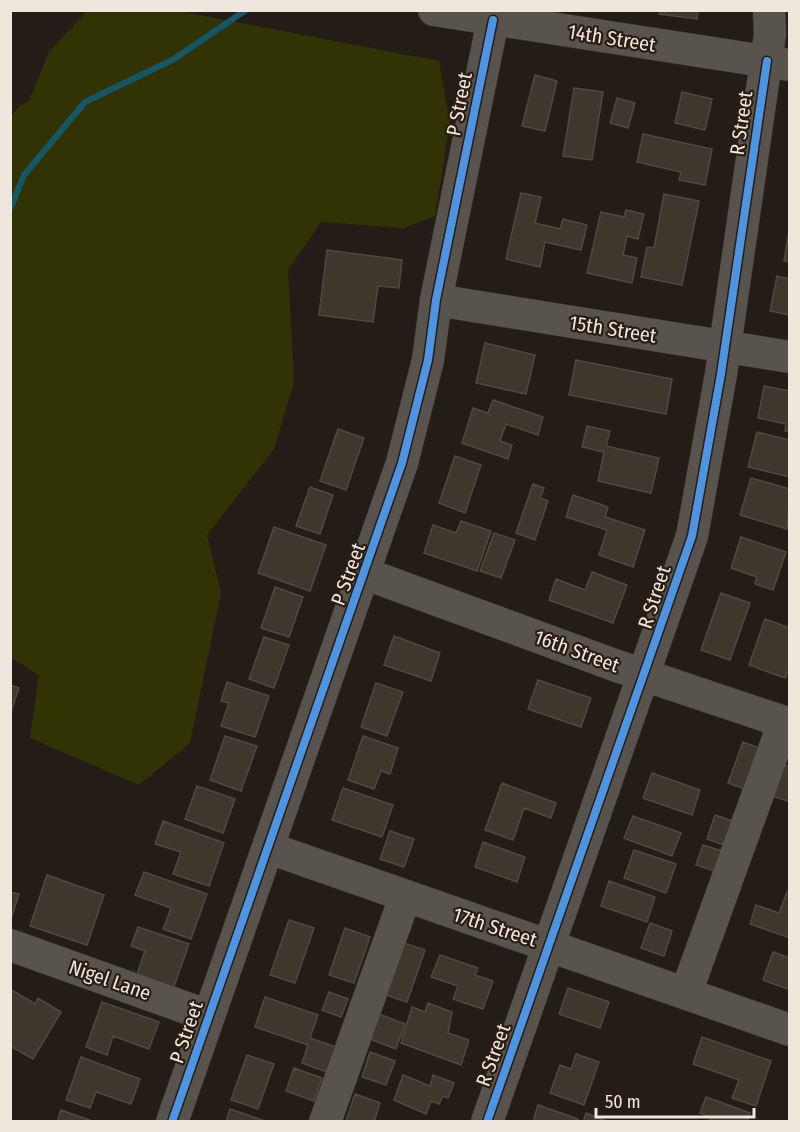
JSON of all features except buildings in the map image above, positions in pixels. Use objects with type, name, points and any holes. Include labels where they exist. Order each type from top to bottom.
[{"type":"street","name":"14th Street","points":[[434,10],[778,63]]},
{"type":"street","name":"R Street","points":[[487,1122],[692,536],[778,63],[770,34],[769,10]]},
{"type":"street","name":"P Street","points":[[172,1122],[366,574],[413,426],[428,360],[436,300],[493,20]]},
{"type":"street","name":"15th Street","points":[[436,300],[789,357]]},
{"type":"street","name":"16th Street","points":[[366,574],[645,675],[787,723]]},
{"type":"street","points":[[686,993],[787,723]]},
{"type":"street","name":"17th Street","points":[[269,848],[789,1030]]},
{"type":"street","points":[[325,1122],[405,897]]},
{"type":"street","name":"Nigel Lane","points":[[10,945],[209,1016]]},
{"type":"shaded area","points":[[88,10],[178,11],[439,61],[450,123],[435,216],[404,228],[321,222],[288,270],[294,382],[274,449],[207,535],[221,593],[190,743],[139,785],[30,738],[39,676],[11,657],[11,117],[19,106],[29,101],[49,52]]},
{"type":"waterway","points":[[10,209],[24,175],[85,102],[174,59],[246,10]]},
{"type":"cycle path","points":[[172,1122],[402,463],[428,360],[436,300],[493,20]]},
{"type":"cycle path","points":[[487,1122],[692,536],[721,374],[767,61]]}]
